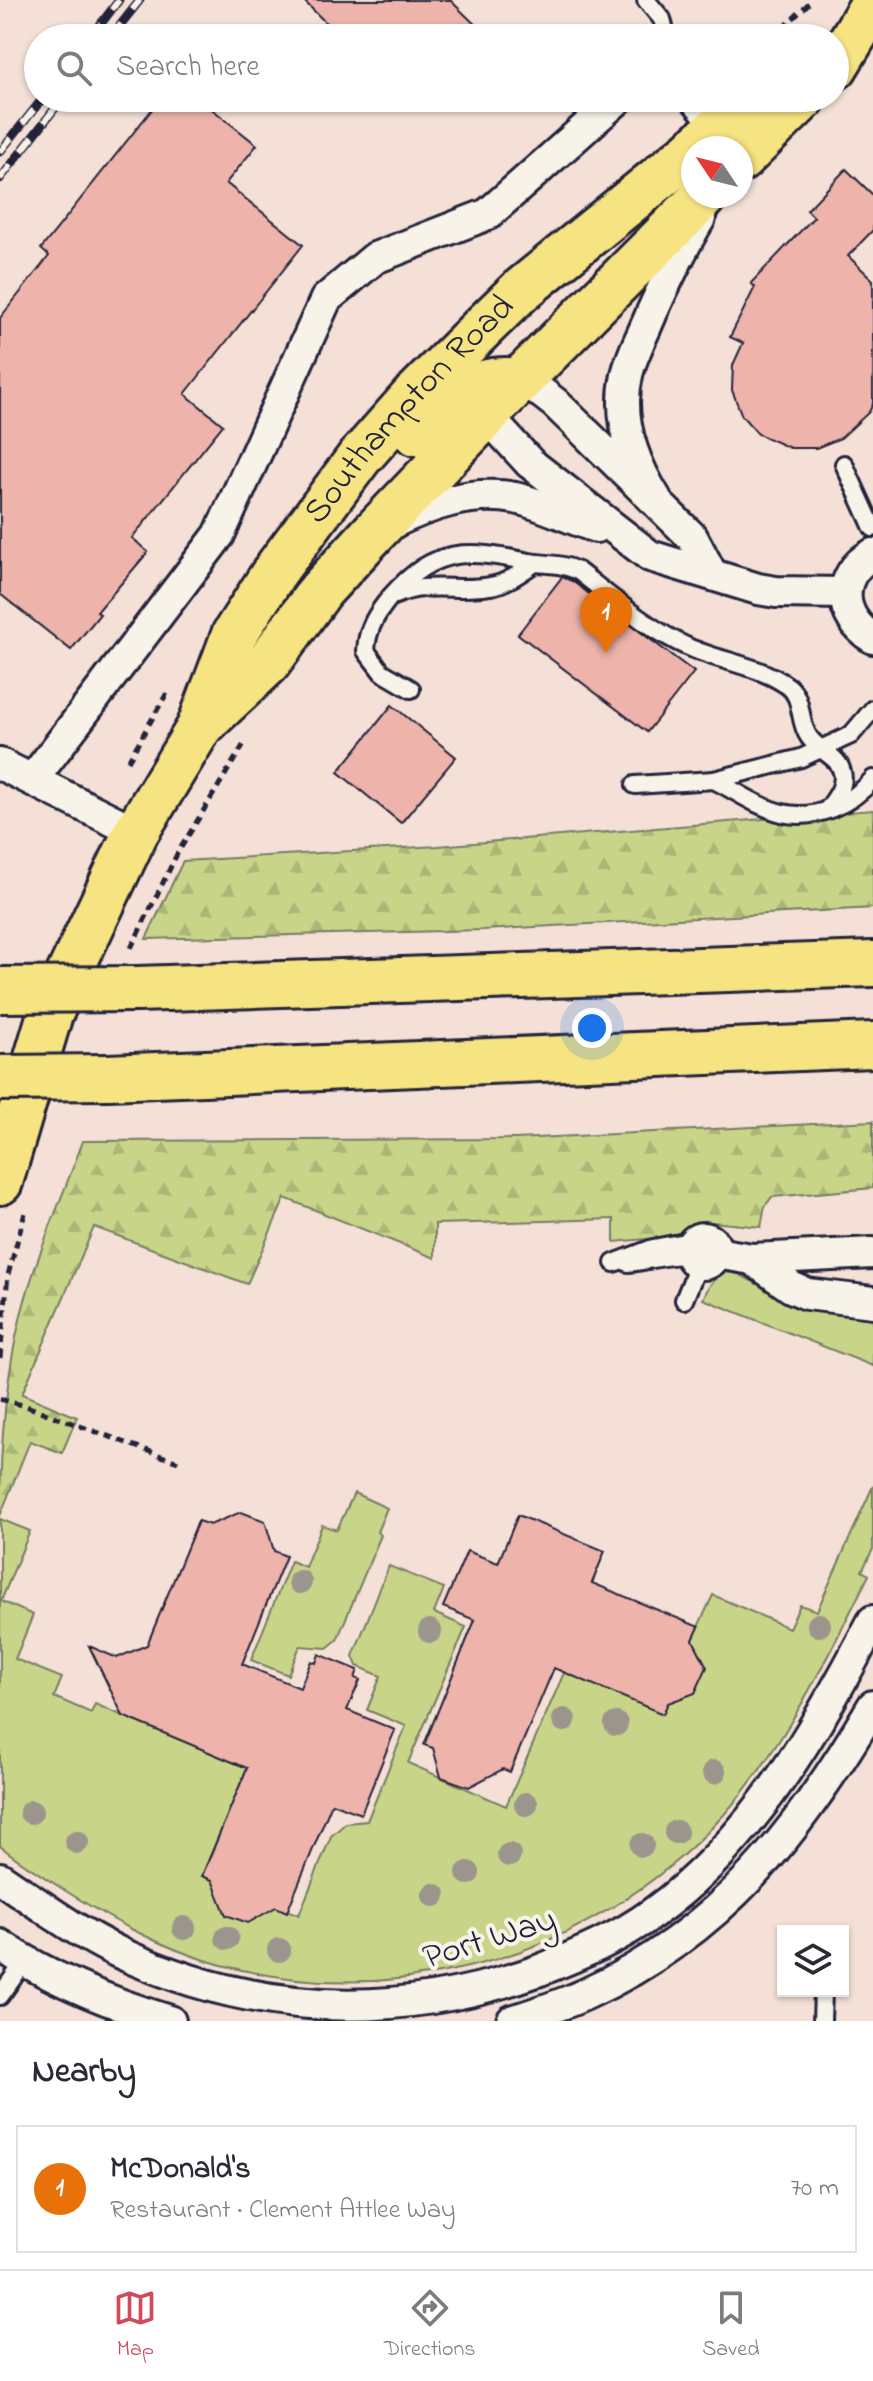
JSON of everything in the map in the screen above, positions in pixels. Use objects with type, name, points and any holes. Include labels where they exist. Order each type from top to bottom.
[{"type":"main road","points":[[840,24],[873,2]]},
{"type":"main road","points":[[849,43],[873,2]]},
{"type":"main road","name":"Southampton Road","points":[[0,1182],[50,1014],[136,832],[199,728],[234,635],[327,497],[412,398],[520,291],[724,130],[768,112]]},
{"type":"main road","name":"Southampton Road","points":[[199,728],[268,663],[321,590],[375,531],[480,401],[519,381],[692,208]]},
{"type":"main road","points":[[253,606],[327,536],[366,487],[431,417],[451,399],[480,401],[470,371],[473,349],[484,326]]},
{"type":"main road","points":[[0,990],[137,989],[873,964]]},
{"type":"main road","points":[[0,1078],[108,1077],[873,1045]]},
{"type":"street","points":[[33,779],[219,535],[326,299],[375,258],[488,214],[603,112]]},
{"type":"street","points":[[656,499],[641,475],[627,430],[626,378],[680,251],[707,208]]},
{"type":"street","points":[[519,381],[555,403],[656,499],[692,537],[711,573]]},
{"type":"street","points":[[480,401],[530,463],[650,556],[776,592],[845,593]]},
{"type":"street","points":[[375,531],[446,501],[499,496],[550,509],[621,535]]},
{"type":"street","points":[[873,554],[861,561],[853,571],[845,593],[852,620],[861,631],[873,638]]},
{"type":"street","points":[[0,764],[136,832]]},
{"type":"street","points":[[700,1253],[752,1259],[873,1253]]},
{"type":"street","points":[[752,1259],[791,1287],[807,1294],[873,1302]]},
{"type":"street","name":"Port Way","points":[[0,1878],[68,1924],[117,1951],[167,1972],[239,1993],[310,2005],[376,2006],[433,2000],[486,1988],[558,1963],[612,1938],[654,1912],[703,1869],[751,1817],[783,1776],[825,1710],[873,1621]]},
{"type":"street","points":[[512,2021],[573,2000],[616,1979],[684,1936],[715,1911],[769,1858],[802,1818],[873,1706]]},
{"type":"street","points":[[12,1953],[98,1996],[170,2021]]},
{"type":"lane","points":[[646,0],[663,24]]},
{"type":"lane","points":[[844,464],[873,528]]},
{"type":"lane","points":[[411,689],[382,672],[366,651],[367,633],[373,621],[410,575],[424,565],[451,555],[490,553],[535,563],[564,564],[661,632],[711,657],[735,662],[787,684],[796,694],[804,728],[810,739],[835,759],[842,770],[841,787],[827,810]]},
{"type":"lane","points":[[390,597],[408,589],[423,587],[453,589],[494,586],[535,563]]},
{"type":"lane","points":[[635,785],[714,780],[801,758],[851,735],[873,709]]},
{"type":"lane","points":[[714,780],[754,802],[785,814],[827,810],[852,798],[873,779]]},
{"type":"lane","points":[[684,1300],[700,1253]]},
{"type":"lane","points":[[0,1996],[12,1953]]},
{"type":"lane","points":[[822,2021],[823,1997]]},
{"type":"path","points":[[787,24],[812,0]]},
{"type":"path","points":[[0,1399],[178,1462]]},
{"type":"green space","points":[[873,810],[873,908],[483,930],[146,939],[183,861],[438,846]]},
{"type":"green space","points":[[873,1121],[873,1188],[772,1197],[765,1206],[761,1227],[712,1222],[680,1236],[614,1242],[614,1219],[435,1224],[435,1258],[285,1198],[247,1284],[94,1227],[22,1394],[77,1417],[62,1453],[30,1441],[0,1516],[4,1415],[21,1315],[34,1271],[83,1141],[516,1139]]},
{"type":"green space","points":[[727,1272],[737,1273],[779,1296],[873,1314],[873,1366],[703,1299],[712,1282]]},
{"type":"green space","points":[[873,1486],[873,1549],[862,1571],[869,1575],[813,1684],[746,1788],[691,1848],[641,1888],[587,1922],[529,1948],[469,1967],[407,1978],[344,1982],[281,1977],[218,1964],[154,1940],[74,1896],[0,1846],[0,1519],[30,1531],[1,1601],[33,1615],[15,1659],[62,1678],[54,1697],[91,1713],[95,1704],[247,1768],[202,1876],[299,1915],[331,1836],[346,1823],[367,1821],[406,1726],[367,1710],[381,1676],[357,1666],[353,1656],[389,1566],[444,1588],[434,1613],[466,1627],[408,1763],[506,1806],[567,1666],[698,1627],[713,1595],[789,1628],[800,1605],[817,1611]]},
{"type":"green space","points":[[354,1493],[387,1508],[377,1532],[381,1535],[337,1640],[327,1648],[300,1646],[288,1675],[251,1660],[291,1561],[305,1567],[322,1525],[337,1530]]},
{"type":"building","points":[[303,0],[450,0],[475,24],[327,24]]},
{"type":"building","points":[[150,112],[216,112],[257,145],[226,183],[303,245],[185,394],[223,425],[132,538],[148,552],[97,612],[100,614],[71,650],[0,594],[0,318],[49,256],[41,249]]},
{"type":"building","points":[[846,169],[873,195],[873,230],[848,256],[873,280],[873,404],[869,412],[841,438],[816,448],[790,448],[758,434],[742,416],[732,390],[733,365],[743,343],[730,337],[755,287],[751,283],[814,217],[807,210]]},
{"type":"building","points":[[562,577],[572,581],[694,672],[647,732],[518,634]]},
{"type":"building","points":[[392,705],[456,757],[401,823],[338,772]]},
{"type":"building","points":[[241,1512],[265,1521],[274,1551],[286,1556],[242,1664],[300,1688],[311,1661],[316,1663],[319,1654],[358,1670],[355,1678],[360,1680],[347,1710],[395,1730],[361,1814],[332,1803],[287,1912],[276,1907],[248,1923],[226,1915],[212,1880],[202,1876],[247,1768],[123,1716],[89,1646],[117,1658],[147,1645],[198,1521],[210,1525]]},
{"type":"building","points":[[518,1515],[605,1551],[592,1583],[699,1627],[693,1640],[707,1667],[695,1693],[668,1703],[663,1714],[554,1668],[510,1772],[503,1769],[469,1787],[441,1777],[433,1748],[424,1745],[475,1620],[443,1607],[467,1551],[498,1563]]},
{"type":"railway","points":[[101,24],[119,0]]},
{"type":"railway","points":[[121,24],[140,0]]},
{"type":"railway","points":[[0,152],[32,112]]},
{"type":"railway","points":[[0,179],[52,112]]},
{"type":"place","name":"McDonald's","points":[[606,653]]}]
